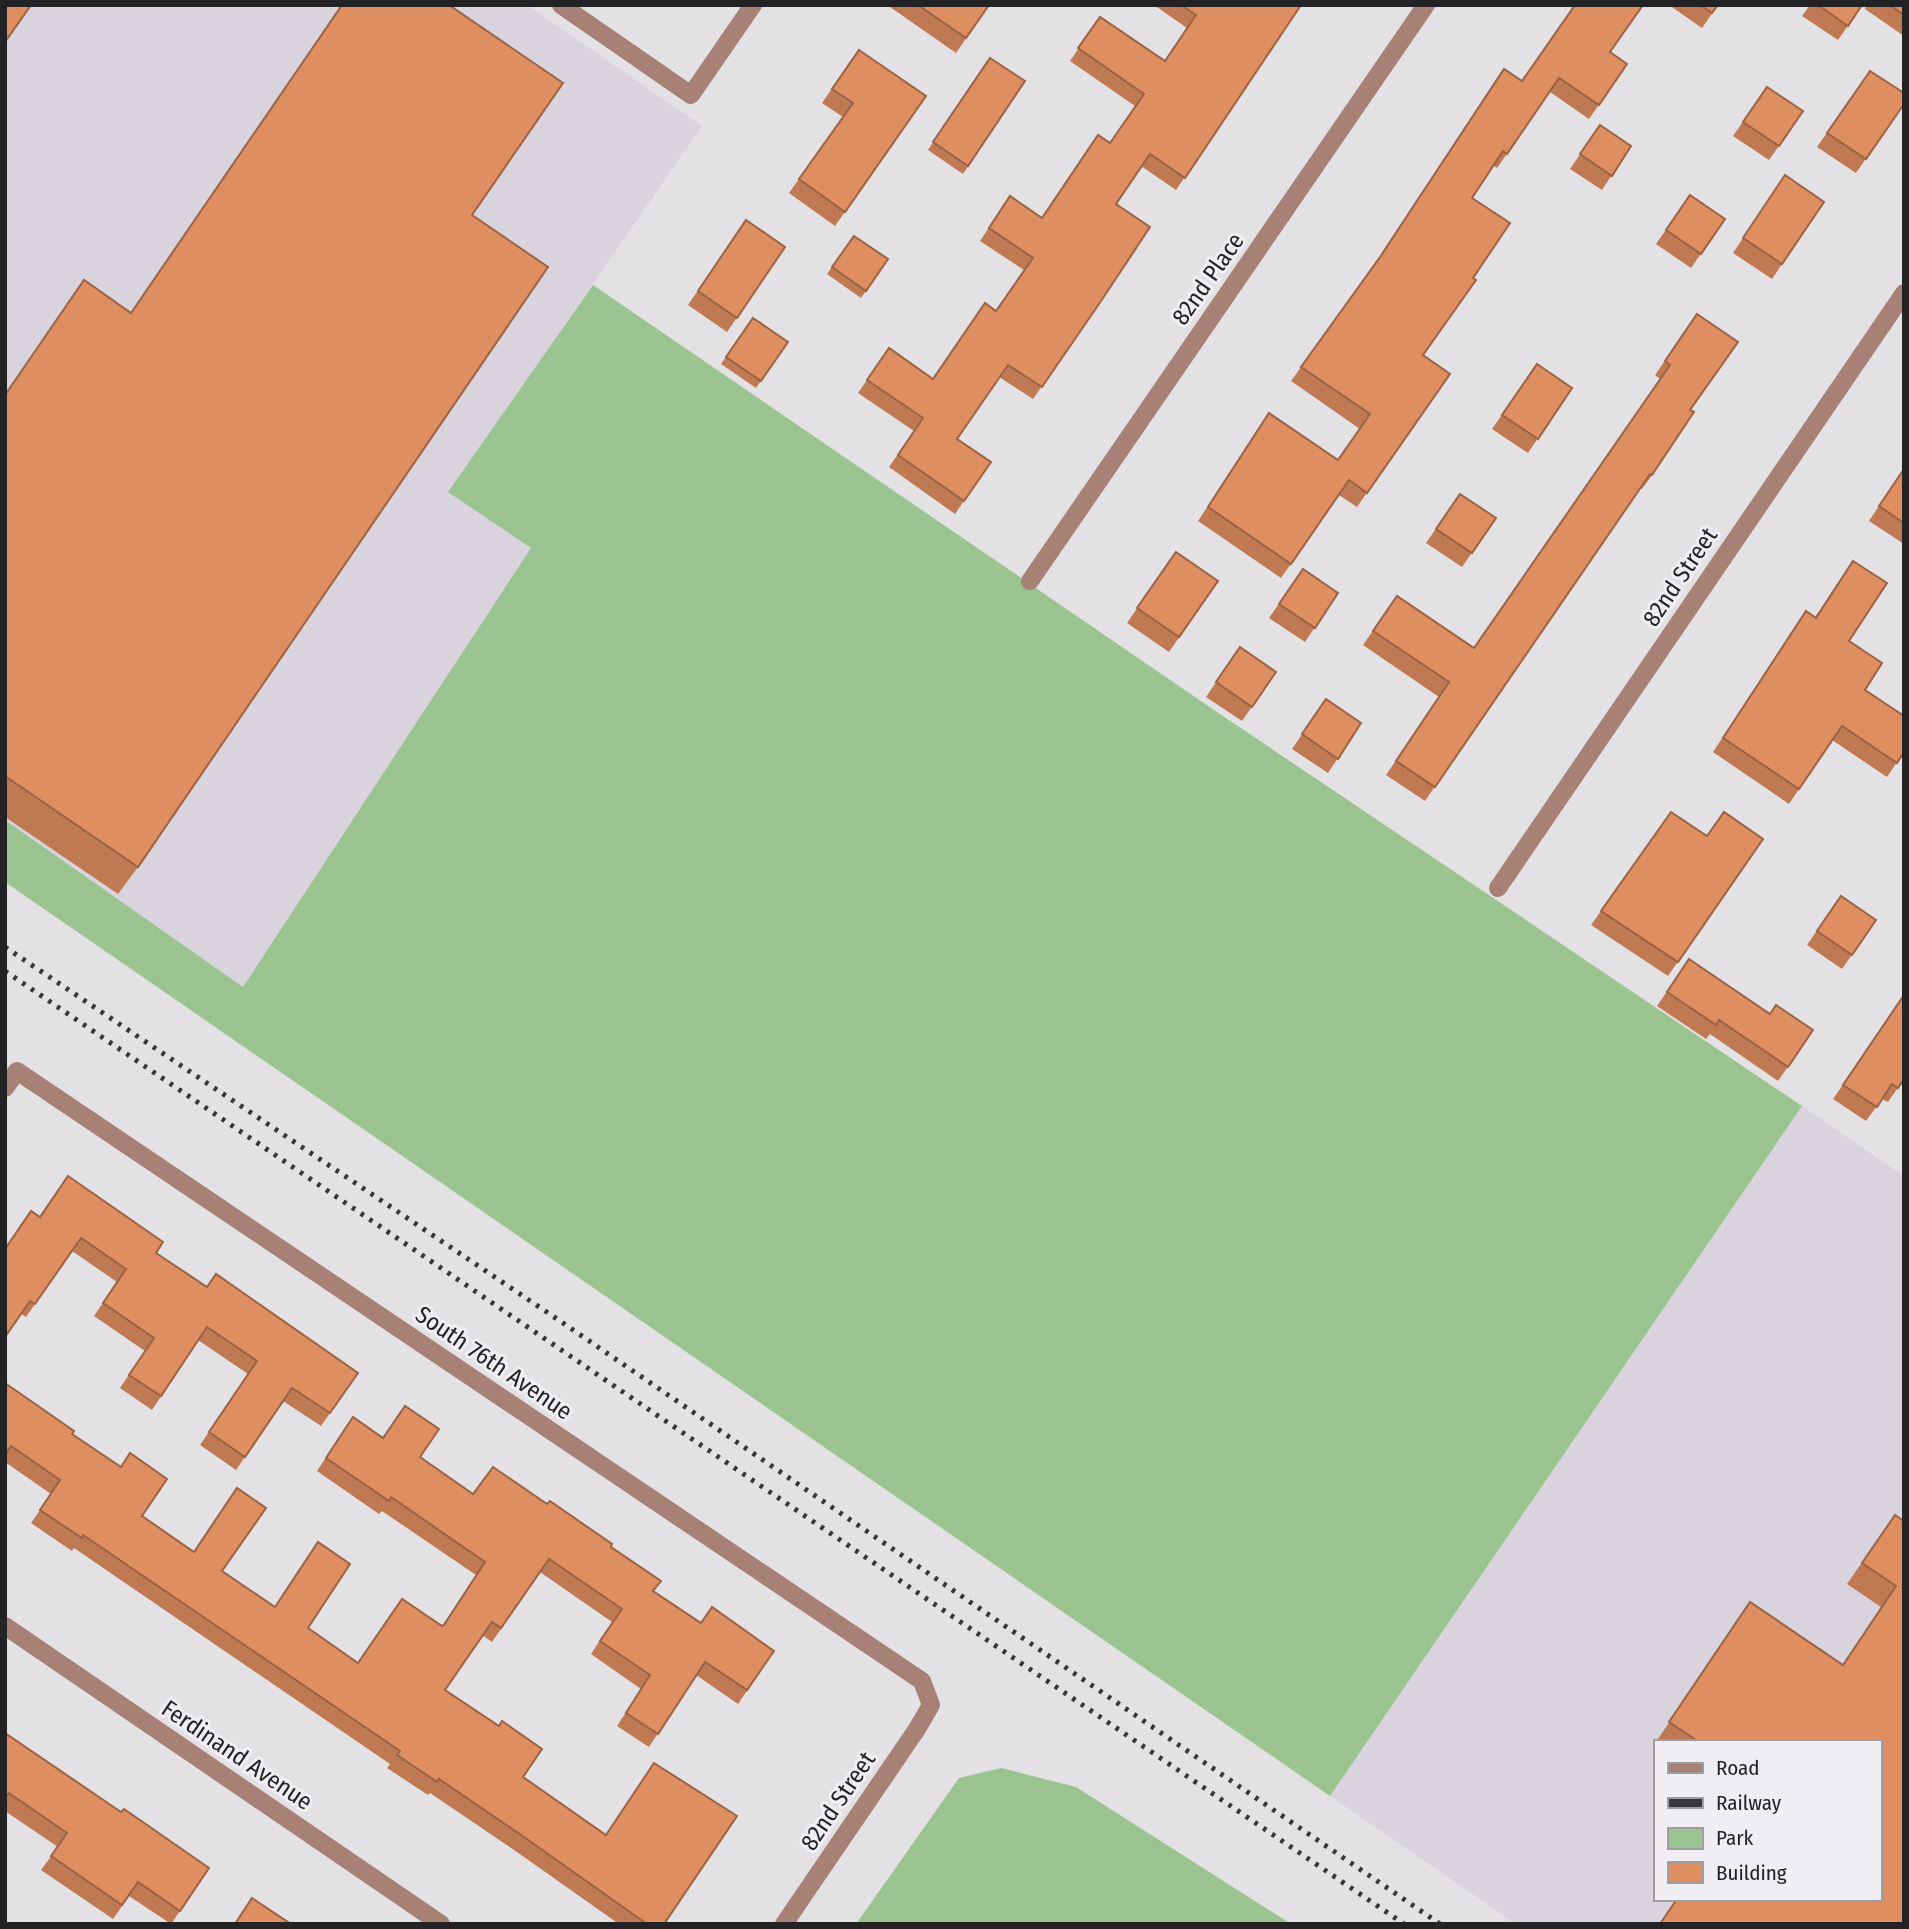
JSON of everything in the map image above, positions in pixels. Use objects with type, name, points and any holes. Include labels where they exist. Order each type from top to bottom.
[{"type":"street","points":[[561,5],[691,94],[753,5]]},
{"type":"street","name":"82nd Place","points":[[1030,581],[1426,5]]},
{"type":"street","name":"82nd Street","points":[[1498,888],[1904,293]]},
{"type":"street","name":"South 76th Avenue","points":[[5,1088],[17,1071],[894,1660],[922,1681],[931,1705]]},
{"type":"street","name":"Ferdinand Avenue","points":[[5,1626],[440,1924]]},
{"type":"street","name":"82nd Street","points":[[784,1924],[917,1730],[931,1705]]},
{"type":"shaded area","points":[[5,5],[527,5],[702,126],[449,492],[532,547],[243,987],[5,820]]},
{"type":"shaded area","points":[[1802,1106],[1904,1176],[1904,1924],[1516,1924],[1330,1796]]},
{"type":"green space","points":[[593,285],[1214,710],[1802,1106],[1330,1796],[5,882],[5,820],[243,987],[531,548],[448,492]]},
{"type":"green space","points":[[1001,1768],[1076,1787],[1291,1924],[856,1924],[959,1778]]},
{"type":"building","points":[[5,5],[31,5],[5,42]]},
{"type":"building","points":[[342,5],[449,5],[563,83],[472,215],[548,267],[138,867],[5,776],[5,395],[84,280],[131,313]]},
{"type":"building","points":[[918,5],[989,5],[966,38]]},
{"type":"building","points":[[1181,5],[1301,5],[1185,178],[1150,154],[1116,204],[1150,227],[1042,387],[1008,365],[957,439],[991,462],[964,501],[898,455],[923,418],[867,380],[889,348],[933,379],[985,303],[996,311],[1033,258],[989,228],[1010,196],[1042,218],[1098,135],[1110,143],[1144,94],[1078,48],[1100,17],[1165,61],[1196,15]]},
{"type":"building","points":[[1575,5],[1643,5],[1610,52],[1627,64],[1599,105],[1559,78],[1507,154],[1503,151],[1472,198],[1510,223],[1473,278],[1476,280],[1423,355],[1450,374],[1367,493],[1349,480],[1291,564],[1208,507],[1269,413],[1338,460],[1370,414],[1301,367],[1380,257],[1504,69],[1522,81]]},
{"type":"building","points":[[1700,5],[1718,5],[1712,13]]},
{"type":"building","points":[[1818,5],[1862,5],[1848,26]]},
{"type":"building","points":[[1890,5],[1904,5],[1904,15]]},
{"type":"building","points":[[859,50],[926,96],[845,212],[799,179],[853,103],[832,89]]},
{"type":"building","points":[[990,58],[1025,81],[968,166],[933,142]]},
{"type":"building","points":[[1870,71],[1904,93],[1904,104],[1866,159],[1827,133]]},
{"type":"building","points":[[1767,87],[1803,111],[1779,146],[1743,122]]},
{"type":"building","points":[[1600,125],[1631,146],[1612,176],[1580,154]]},
{"type":"building","points":[[1785,175],[1824,202],[1782,264],[1743,238]]},
{"type":"building","points":[[1690,195],[1725,219],[1701,254],[1666,230]]},
{"type":"building","points":[[746,220],[785,247],[737,318],[698,291]]},
{"type":"building","points":[[854,236],[888,259],[866,291],[832,267]]},
{"type":"building","points":[[1697,314],[1738,342],[1690,410],[1694,412],[1652,475],[1650,474],[1435,787],[1396,761],[1449,682],[1373,631],[1397,596],[1474,648],[1670,365],[1665,361]]},
{"type":"building","points":[[753,318],[788,342],[761,381],[726,357]]},
{"type":"building","points":[[1537,364],[1572,388],[1538,439],[1502,415]]},
{"type":"building","points":[[1904,469],[1904,523],[1879,506]]},
{"type":"building","points":[[1460,494],[1496,518],[1472,553],[1436,529]]},
{"type":"building","points":[[1176,552],[1218,581],[1179,637],[1137,608]]},
{"type":"building","points":[[1853,561],[1887,583],[1849,641],[1882,663],[1865,690],[1904,716],[1904,752],[1897,763],[1842,726],[1799,789],[1723,738],[1806,611],[1816,618]]},
{"type":"building","points":[[1303,569],[1338,593],[1315,628],[1279,604]]},
{"type":"building","points":[[1240,647],[1276,672],[1252,707],[1216,682]]},
{"type":"building","points":[[1326,699],[1361,723],[1338,759],[1302,734]]},
{"type":"building","points":[[1671,812],[1707,836],[1724,812],[1763,839],[1678,962],[1601,911]]},
{"type":"building","points":[[1841,896],[1876,920],[1852,955],[1817,931]]},
{"type":"building","points":[[1689,959],[1770,1014],[1776,1005],[1813,1030],[1788,1067],[1719,1020],[1716,1025],[1667,992]]},
{"type":"building","points":[[1904,995],[1904,1079],[1898,1088],[1892,1084],[1877,1107],[1843,1085]]},
{"type":"building","points":[[68,1176],[163,1242],[156,1253],[207,1287],[216,1274],[358,1373],[330,1413],[292,1388],[245,1457],[209,1432],[257,1361],[207,1327],[161,1396],[129,1375],[154,1338],[103,1303],[126,1269],[81,1238],[35,1304],[30,1301],[5,1337],[5,1249],[31,1211],[40,1217]]},
{"type":"building","points":[[5,1383],[121,1467],[130,1453],[167,1479],[142,1516],[194,1552],[237,1488],[266,1508],[222,1571],[275,1607],[318,1542],[350,1564],[308,1628],[358,1663],[402,1599],[444,1625],[485,1562],[391,1497],[389,1501],[326,1458],[353,1417],[383,1438],[405,1406],[439,1429],[420,1457],[473,1494],[493,1467],[547,1504],[550,1501],[612,1544],[611,1547],[661,1581],[653,1591],[701,1623],[712,1607],[774,1651],[747,1690],[705,1662],[658,1734],[626,1713],[650,1675],[600,1641],[622,1609],[549,1559],[501,1628],[492,1622],[445,1690],[499,1726],[502,1721],[542,1749],[523,1777],[606,1835],[654,1763],[737,1816],[664,1924],[647,1924],[439,1779],[437,1782],[397,1755],[400,1751],[83,1535],[82,1538],[40,1510],[60,1480],[11,1446],[5,1455]]},
{"type":"building","points":[[1895,1515],[1904,1521],[1904,1924],[1660,1924],[1676,1901],[1881,1901],[1881,1740],[1696,1740],[1669,1722],[1750,1602],[1843,1665],[1896,1586],[1862,1563]]},
{"type":"building","points":[[5,1733],[121,1812],[124,1809],[209,1868],[180,1911],[138,1882],[122,1905],[51,1856],[67,1833],[9,1793],[5,1798]]},
{"type":"building","points":[[252,1898],[291,1924],[235,1924]]},
{"type":"railway","points":[[5,947],[563,1323],[1440,1924]]},
{"type":"railway","points":[[5,971],[1404,1924]]}]
